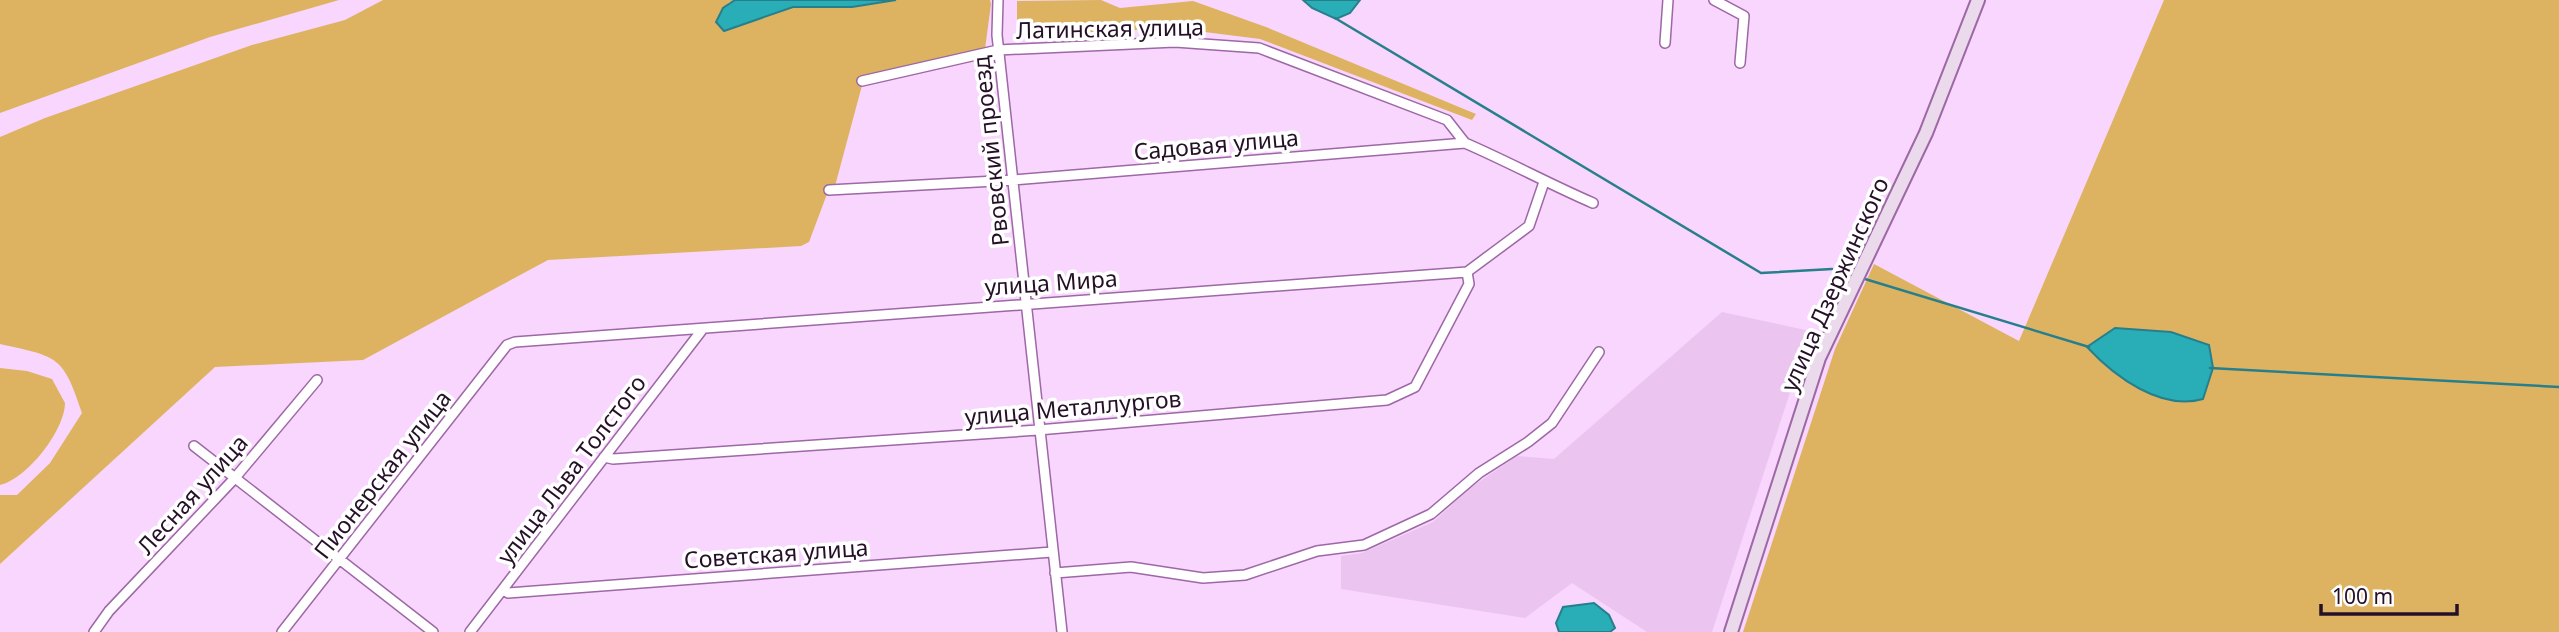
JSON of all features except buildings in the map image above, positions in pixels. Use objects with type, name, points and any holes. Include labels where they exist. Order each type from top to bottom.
[{"type":"street","name":"Рвовский проезд","points":[[998,0],[998,50],[1062,632]]},
{"type":"street","points":[[1665,43],[1668,0]]},
{"type":"street","points":[[1714,0],[1744,16],[1740,63]]},
{"type":"street","name":"улица Дзержинского","points":[[1731,632],[1819,358],[1926,133],[1978,0]]},
{"type":"street","name":"Латинская улица","points":[[862,81],[998,50],[1175,42],[1259,48],[1447,120],[1465,143]]},
{"type":"street","name":"Садовая улица","points":[[829,190],[1014,180],[1465,143],[1528,169],[1544,183],[1593,203]]},
{"type":"street","points":[[1467,272],[1529,226],[1544,183]]},
{"type":"street","name":"улица Мира","points":[[515,342],[702,330],[1026,302],[1467,272]]},
{"type":"street","name":"улица Металлургов","points":[[604,457],[612,460],[1038,430],[1387,400],[1415,387],[1469,284],[1467,272]]},
{"type":"street","name":"улица Льва Толстого","points":[[471,632],[702,330]]},
{"type":"street","name":"Пионерская улица","points":[[282,632],[507,345],[515,342]]},
{"type":"street","points":[[1055,573],[1130,567],[1203,578],[1245,575],[1317,551],[1364,545],[1431,514],[1479,473],[1528,442],[1552,422],[1600,352]]},
{"type":"street","name":"Лесная улица","points":[[94,632],[109,611],[234,480],[317,380]]},
{"type":"street","points":[[194,446],[234,480],[433,632]]},
{"type":"street","name":"Советская улица","points":[[504,590],[508,593],[1052,552]]},
{"type":"shaded area","points":[[0,0],[339,0],[210,37],[0,113]]},
{"type":"shaded area","points":[[383,0],[735,0],[728,3],[724,31],[793,7],[852,7],[896,0],[990,0],[991,4],[985,49],[864,78],[835,186],[827,194],[809,242],[801,246],[548,260],[363,360],[215,367],[0,564],[0,495],[17,495],[50,463],[82,413],[69,380],[56,362],[35,352],[0,344],[0,137],[45,118],[252,45],[345,20]]},
{"type":"shaded area","points":[[735,0],[896,0],[852,7],[793,7],[724,31],[716,22],[723,8]]},
{"type":"shaded area","points":[[1101,0],[1120,8],[1193,1],[1266,27],[1476,114],[1472,120],[1260,39],[1173,28],[1017,36],[1017,1]]},
{"type":"shaded area","points":[[1303,0],[1360,0],[1350,13],[1336,19],[1312,8]]},
{"type":"shaded area","points":[[2164,0],[2559,0],[2559,632],[1743,632],[1835,349],[1874,264],[2019,341]]},
{"type":"shaded area","points":[[1722,312],[1810,331],[1712,632],[1647,632],[1572,583],[1525,618],[1341,589],[1341,556],[1362,553],[1433,522],[1470,488],[1517,456],[1554,459]]},
{"type":"shaded area","points":[[2115,328],[2171,332],[2209,345],[2213,368],[2203,399],[2171,400],[2155,396],[2111,369],[2087,347]]},
{"type":"shaded area","points":[[0,368],[27,371],[52,379],[65,403],[59,426],[43,452],[22,473],[0,485]]},
{"type":"shaded area","points":[[1594,603],[1609,615],[1615,628],[1610,632],[1559,632],[1556,623],[1563,607]]},
{"type":"waterway","points":[[1335,18],[1761,273],[1832,269]]},
{"type":"waterway","points":[[1865,279],[2089,347]]},
{"type":"waterway","points":[[2210,368],[2559,387]]}]
